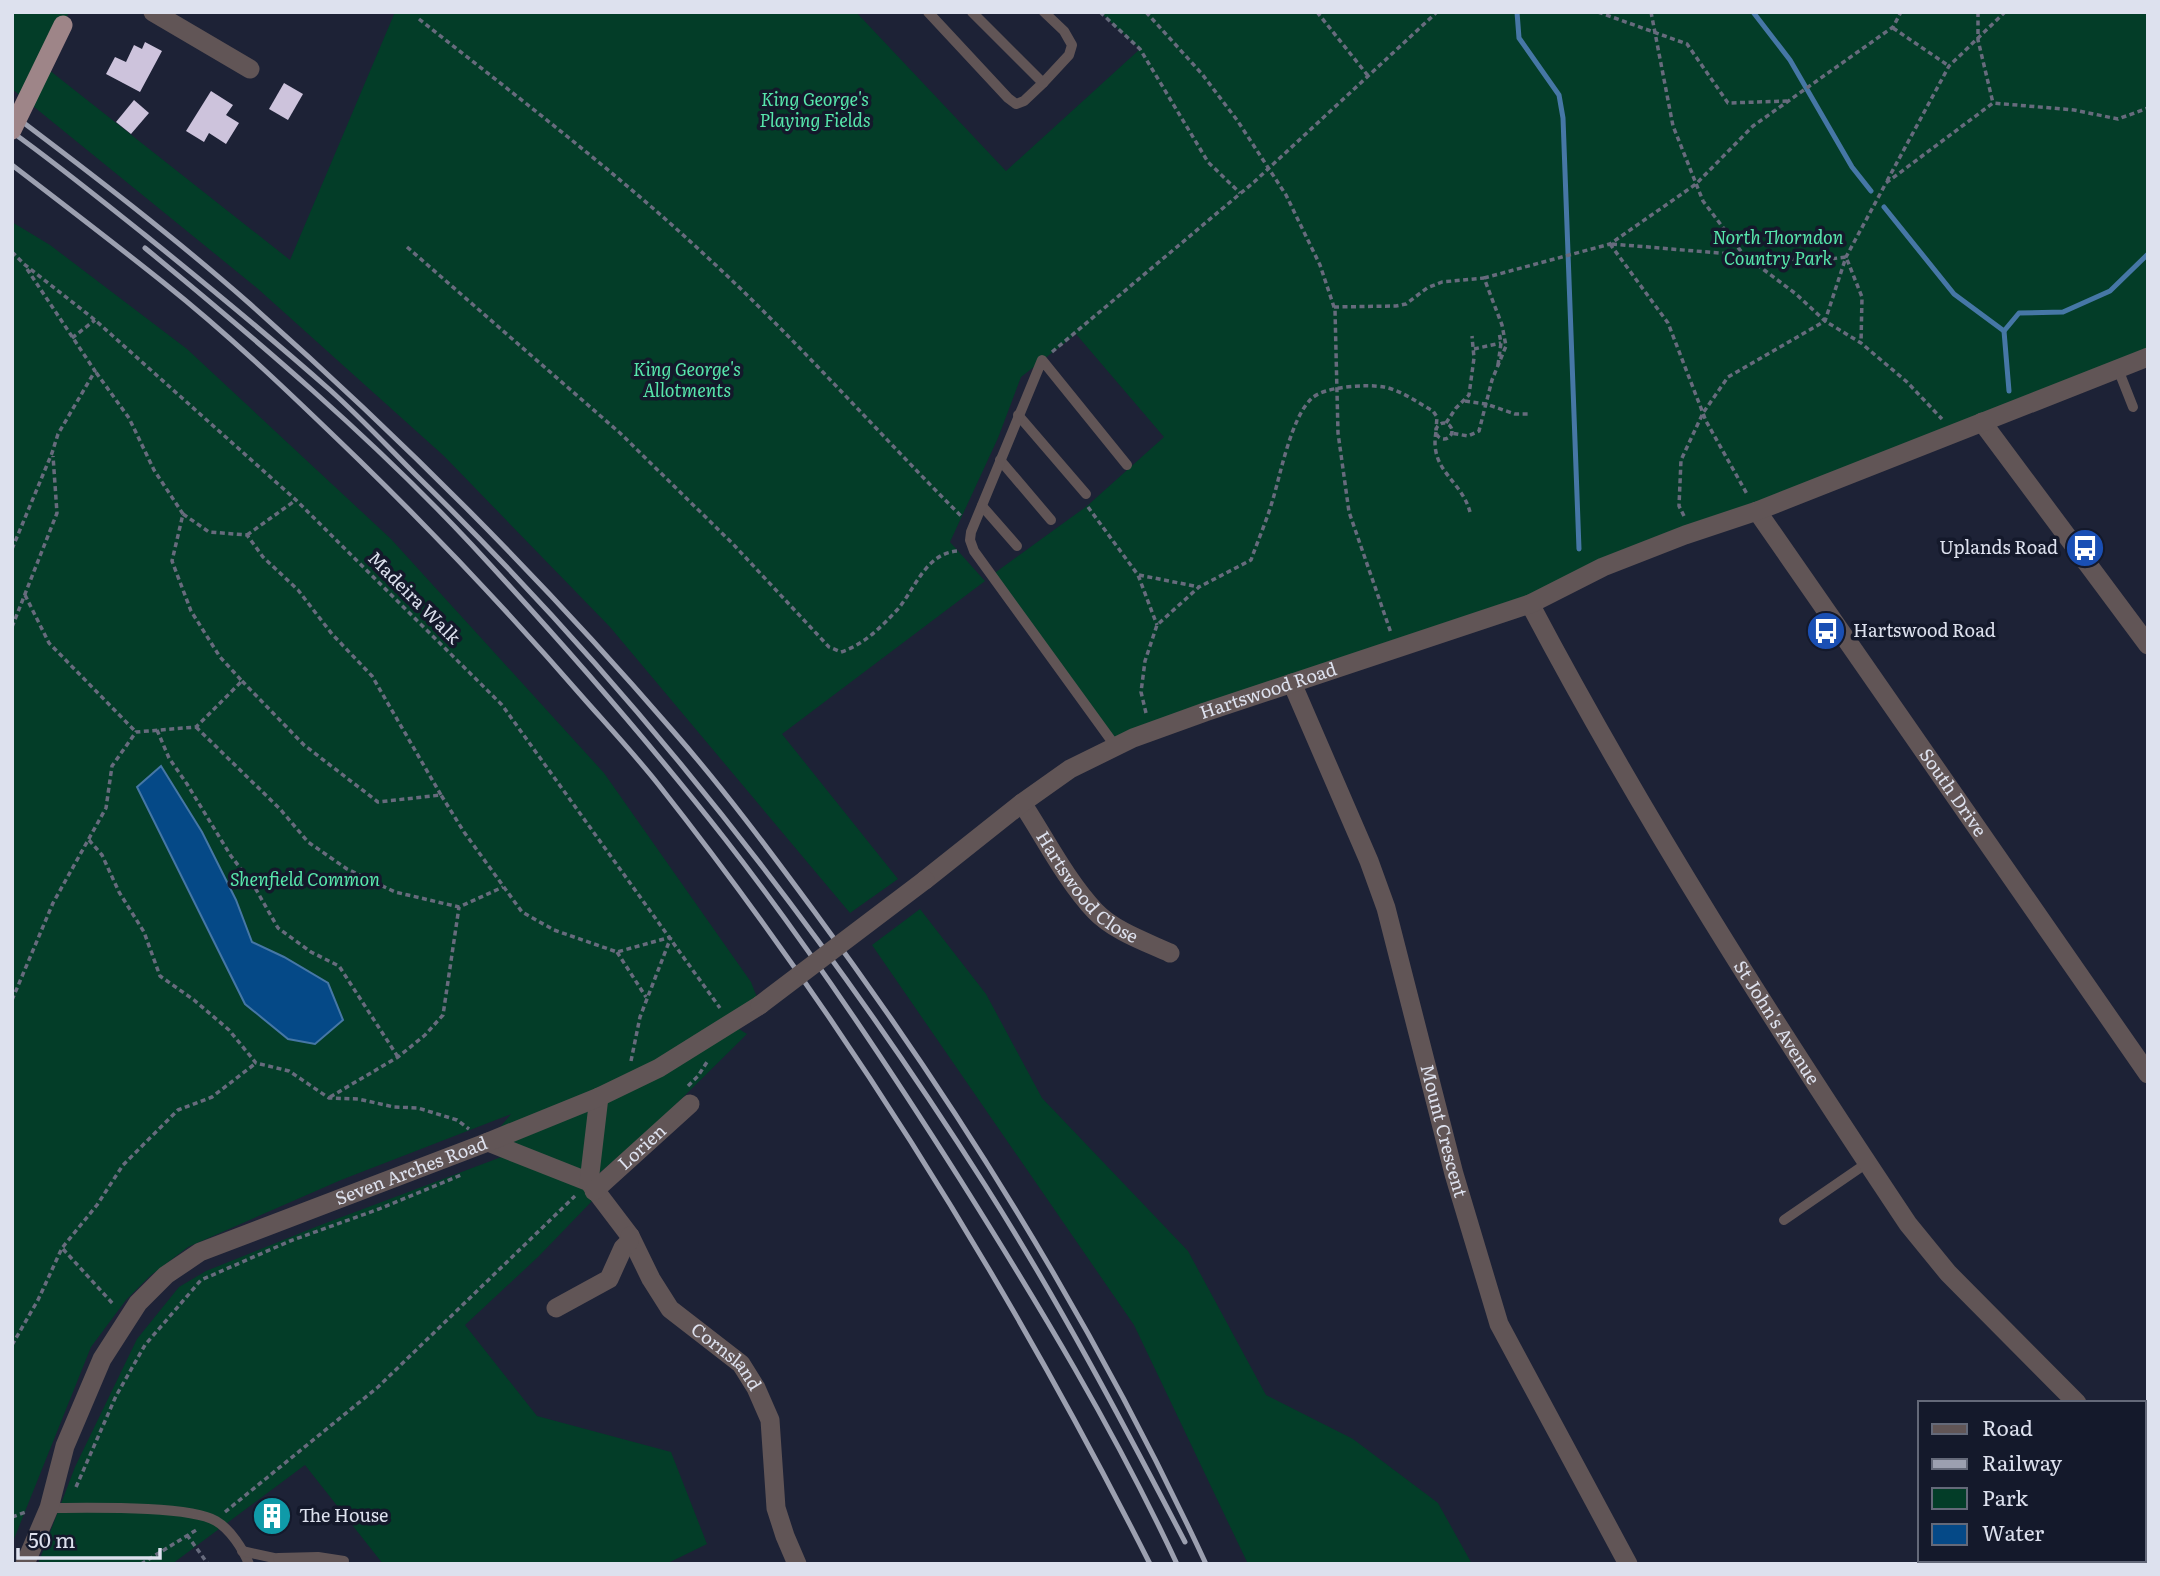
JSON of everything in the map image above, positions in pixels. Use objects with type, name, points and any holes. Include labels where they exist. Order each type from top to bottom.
[{"type":"main road","points":[[12,130],[63,25]]},
{"type":"street","points":[[153,12],[250,69]]},
{"type":"street","name":"Hartswood Road","points":[[925,880],[1022,803],[1070,769],[1116,747],[1292,683],[1530,604],[1603,568],[1685,535],[1757,511],[2148,358]]},
{"type":"street","points":[[1982,422],[2148,645]]},
{"type":"street","name":"South Drive","points":[[1757,511],[2148,1074]]},
{"type":"street","name":"St John's Avenue","points":[[1530,604],[1591,717],[1697,900],[1908,1224],[1948,1272],[2075,1401]]},
{"type":"street","name":"Mount Crescent","points":[[1292,683],[1369,861],[1386,908],[1454,1174],[1499,1324],[1628,1564]]},
{"type":"street","name":"Hartswood Close","points":[[1022,803],[1067,874],[1096,912],[1124,932],[1170,953]]},
{"type":"street","name":"Seven Arches Road","points":[[24,1564],[57,1508],[65,1446],[102,1359],[138,1303],[166,1275],[200,1252],[488,1143],[626,1085],[760,1005],[925,880]]},
{"type":"street","name":"Lorien","points":[[591,1186],[689,1095]]},
{"type":"street","points":[[488,1143],[591,1186],[599,1097]]},
{"type":"street","name":"Cornsland","points":[[591,1186],[630,1236],[651,1279],[670,1309],[741,1364],[756,1388],[770,1420],[776,1508],[797,1564]]},
{"type":"street","points":[[556,1308],[609,1279],[630,1236]]},
{"type":"lane","points":[[928,12],[1007,98],[1016,104],[1024,101],[1069,55],[1072,45],[1064,31],[1044,12]]},
{"type":"lane","points":[[972,12],[1043,83]]},
{"type":"lane","points":[[1116,747],[982,561],[972,546],[971,533],[1042,360],[1127,465]]},
{"type":"lane","points":[[2118,369],[2133,407]]},
{"type":"lane","points":[[1018,415],[1086,494]]},
{"type":"lane","points":[[1000,460],[1051,520]]},
{"type":"lane","points":[[982,506],[1017,546]]},
{"type":"lane","points":[[1784,1220],[1867,1163]]},
{"type":"lane","points":[[57,1508],[171,1512],[214,1519],[225,1527],[249,1564]]},
{"type":"lane","points":[[242,1551],[294,1564]]},
{"type":"lane","points":[[278,1558],[318,1557],[344,1561]]},
{"type":"path","points":[[1100,12],[1140,49],[1208,162],[1240,193]]},
{"type":"path","points":[[1146,12],[1202,74],[1269,168],[1321,265],[1334,307],[1338,433],[1349,512],[1397,648]]},
{"type":"path","points":[[1317,12],[1369,77]]},
{"type":"path","points":[[1042,360],[1269,168],[1437,12]]},
{"type":"path","points":[[1598,12],[1687,44],[1728,103],[1789,100]]},
{"type":"path","points":[[1651,12],[1674,126],[1703,201],[1743,254],[1796,294],[1825,321],[1861,343],[1907,382],[1955,433]]},
{"type":"path","points":[[1610,244],[1696,184],[1753,125],[1893,27],[1901,12]]},
{"type":"path","points":[[1978,12],[1978,40],[1993,103]]},
{"type":"path","points":[[1688,523],[1679,506],[1681,460],[1703,413],[1728,377],[1825,321],[1846,257],[1949,66],[2005,12]]},
{"type":"path","points":[[419,19],[620,178],[708,257],[860,409],[966,521],[971,533]]},
{"type":"path","points":[[1893,27],[1949,66]]},
{"type":"path","points":[[1886,183],[1993,103],[2074,110],[2118,119],[2148,108]]},
{"type":"path","points":[[1334,307],[1406,304],[1427,288],[1442,282],[1484,278],[1610,244],[1814,261],[1846,257]]},
{"type":"path","points":[[1610,244],[1668,323],[1703,413],[1757,511]]},
{"type":"path","points":[[407,247],[620,433],[733,544],[828,647],[841,652],[867,640],[899,607],[926,568],[937,558],[957,550],[982,561]]},
{"type":"path","name":"Madeira Walk","points":[[12,252],[95,320],[296,500],[502,705],[731,1024]]},
{"type":"path","points":[[1846,257],[1862,298],[1861,343]]},
{"type":"path","points":[[24,264],[129,418],[154,470],[183,514],[209,532],[247,536],[296,500]]},
{"type":"path","points":[[1451,433],[1468,436],[1479,431],[1506,345],[1484,278]]},
{"type":"path","points":[[72,338],[95,320]]},
{"type":"path","points":[[1499,332],[1499,365]]},
{"type":"path","points":[[1436,431],[1439,425],[1446,423],[1455,408],[1465,401],[1471,388],[1474,349],[1472,336]]},
{"type":"path","points":[[1474,349],[1501,344]]},
{"type":"path","points":[[13,547],[58,434],[95,371]]},
{"type":"path","points":[[1150,733],[1141,692],[1145,661],[1157,625],[1199,587],[1251,560],[1273,498],[1284,456],[1310,399],[1335,389],[1385,387],[1433,411],[1437,417],[1436,458],[1463,495],[1470,512]]},
{"type":"path","points":[[1465,401],[1486,404],[1515,414],[1531,414]]},
{"type":"path","points":[[1446,423],[1450,426],[1451,433]]},
{"type":"path","points":[[1436,431],[1444,439],[1451,433]]},
{"type":"path","points":[[12,627],[57,513],[52,453]]},
{"type":"path","points":[[1087,506],[1138,575],[1157,625]]},
{"type":"path","points":[[183,514],[172,561],[191,611],[220,657],[242,681],[304,745],[378,802],[441,795]]},
{"type":"path","points":[[247,536],[372,676],[464,832],[522,912],[554,930],[617,952],[671,937]]},
{"type":"path","points":[[1138,575],[1199,587]]},
{"type":"path","points":[[24,595],[49,643],[136,732]]},
{"type":"path","points":[[136,732],[196,727],[242,681]]},
{"type":"path","points":[[196,727],[280,809],[308,842],[346,869],[395,891],[459,907],[504,886]]},
{"type":"path","points":[[157,730],[169,758],[211,826],[254,886],[278,928],[311,952],[339,966],[398,1057]]},
{"type":"path","points":[[12,1000],[53,903],[106,807],[113,766],[136,732]]},
{"type":"path","points":[[88,839],[102,855],[118,892],[144,932],[160,976],[229,1030],[256,1063],[289,1071],[329,1098],[358,1099],[394,1107],[418,1108],[457,1120],[488,1143]]},
{"type":"path","points":[[329,1098],[398,1057],[425,1035],[443,1015],[459,907]]},
{"type":"path","points":[[626,1085],[640,1017],[671,937]]},
{"type":"path","points":[[617,952],[647,998]]},
{"type":"path","points":[[689,1095],[711,1055]]},
{"type":"path","points":[[12,1345],[38,1300],[62,1248],[97,1205],[123,1165],[178,1110],[212,1097],[256,1063]]},
{"type":"path","points":[[57,1508],[145,1345],[201,1280],[290,1241],[379,1209],[465,1173]]},
{"type":"path","points":[[141,1564],[214,1519],[378,1387],[591,1186]]},
{"type":"path","points":[[62,1248],[128,1319]]},
{"type":"path","points":[[187,1535],[208,1564]]},
{"type":"green space","points":[[12,12],[69,12],[44,66],[290,260],[395,12],[856,12],[1006,171],[1140,49],[1100,12],[2148,12],[2148,364],[1556,592],[1116,747],[992,575],[1087,506],[1164,437],[1076,334],[1021,377],[998,438],[950,542],[985,581],[782,734],[898,879],[850,913],[610,627],[444,456],[257,288],[12,89]]},
{"type":"green space","name":"Shenfield Common","points":[[12,222],[50,245],[187,349],[391,539],[604,773],[751,982],[760,1005],[731,1024],[747,1034],[655,1125],[589,1182],[594,1199],[538,1257],[465,1325],[537,1416],[671,1452],[707,1544],[666,1564],[383,1564],[305,1465],[172,1564],[38,1564],[75,1467],[137,1339],[179,1287],[206,1271],[512,1153],[488,1142],[511,1114],[341,1180],[188,1247],[150,1276],[126,1300],[91,1347],[12,1544]]},
{"type":"green space","points":[[920,909],[986,994],[1042,1098],[1188,1251],[1266,1395],[1353,1439],[1438,1503],[1472,1564],[1248,1564],[1134,1325],[872,945]]},
{"type":"water","points":[[161,766],[202,832],[236,900],[252,942],[328,983],[343,1020],[315,1044],[288,1039],[245,1004],[137,787]]},
{"type":"building","points":[[145,42],[162,51],[140,92],[106,74],[115,57],[126,62],[134,45],[142,49]]},
{"type":"building","points":[[284,83],[303,94],[288,120],[269,109]]},
{"type":"building","points":[[211,91],[233,105],[226,115],[239,123],[226,144],[209,133],[204,142],[186,131]]},
{"type":"building","points":[[134,100],[149,113],[131,134],[116,122]]},
{"type":"building","name":"The House","points":[[275,1501],[287,1519],[270,1531],[257,1513]]},
{"type":"waterway","points":[[1517,12],[1519,38],[1559,95],[1563,118],[1579,549]]},
{"type":"waterway","points":[[1753,12],[1790,60],[1852,167],[1871,191]]},
{"type":"waterway","points":[[1884,207],[1954,294],[2004,331]]},
{"type":"waterway","points":[[2009,391],[2004,331],[2019,313],[2063,312],[2110,291],[2148,254]]},
{"type":"railway","points":[[12,114],[192,255],[361,405],[469,510],[573,619],[710,775],[870,988],[976,1147],[1075,1310],[1165,1478],[1206,1564]]},
{"type":"railway","points":[[12,132],[192,273],[341,400],[496,556],[574,639],[648,725],[791,904],[923,1090],[1038,1272],[1185,1542]]},
{"type":"railway","points":[[12,165],[190,304],[312,415],[476,579],[649,773],[796,969],[923,1162],[984,1260],[1041,1360],[1150,1564]]},
{"type":"railway","points":[[145,248],[313,391],[433,504],[601,689],[725,839],[847,1007],[990,1228],[1102,1417],[1177,1564]]},
{"type":"place","name":"Uplands Road","points":[[2085,548]]},
{"type":"place","name":"Hartswood Road","points":[[1826,631]]},
{"type":"place","name":"The House","points":[[272,1516]]},
{"type":"park label","name":"King George's Playing Fields","points":[[815,110]]},
{"type":"park label","name":"North Thorndon Country Park","points":[[1778,248]]},
{"type":"park label","name":"King George's Allotments","points":[[687,380]]}]
